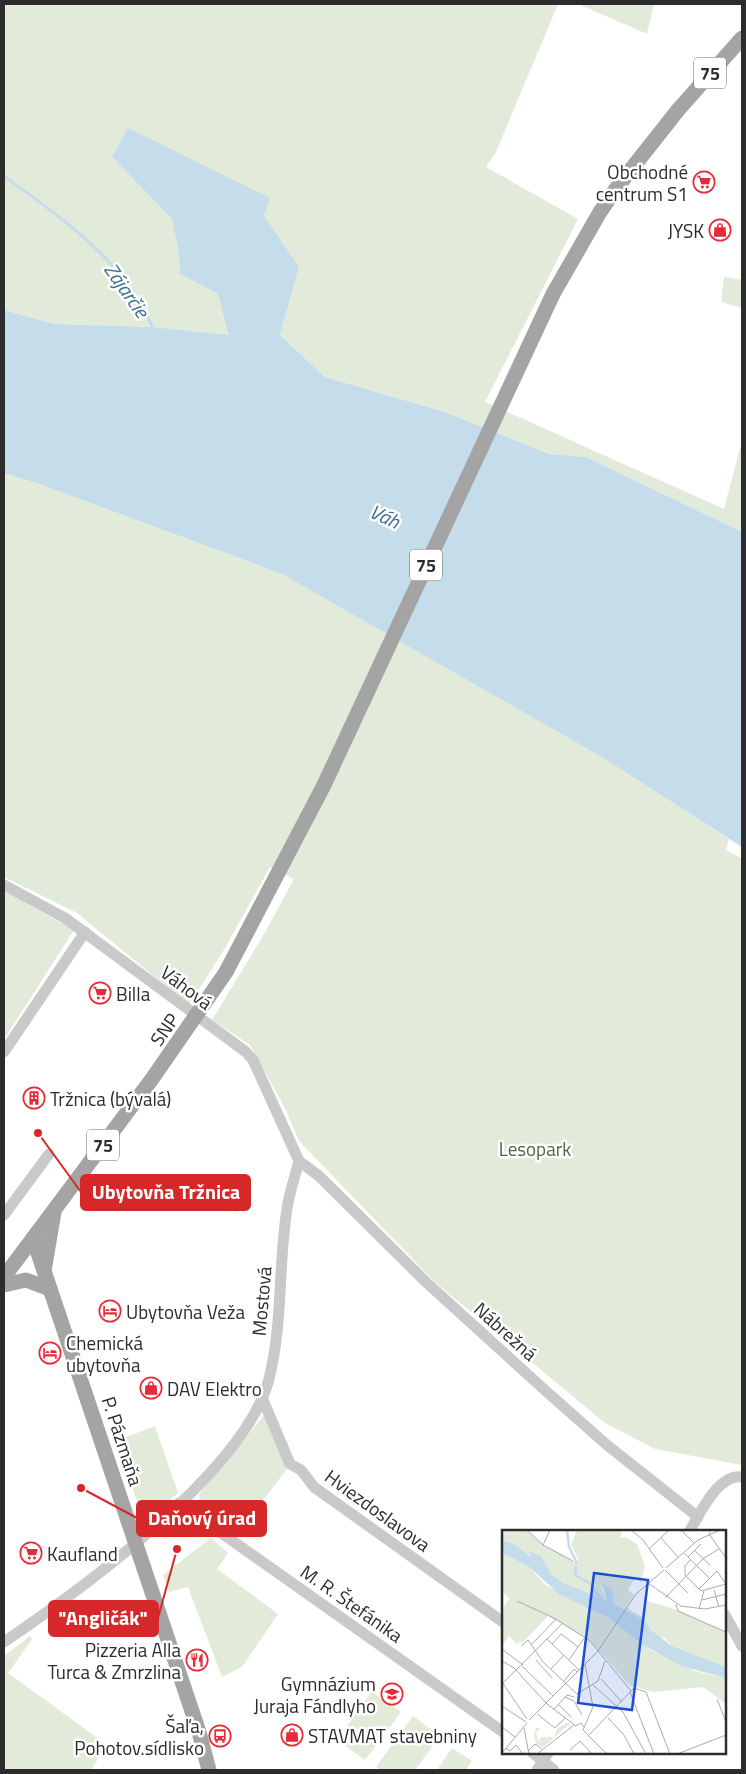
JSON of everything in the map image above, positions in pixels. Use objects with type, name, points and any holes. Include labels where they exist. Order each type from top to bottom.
[{"type":"main road","name":"SNP","points":[[4,1277],[152,1079],[216,989],[249,932],[324,785],[553,294],[600,212],[658,134],[742,38]]},
{"type":"main road","points":[[44,1272],[54,1210]]},
{"type":"main road","name":"P. Pázmaňa","points":[[33,1238],[199,1732],[209,1770]]},
{"type":"main road","points":[[4,1285],[26,1280],[50,1288]]},
{"type":"street","name":"Váhová","points":[[4,885],[56,912],[85,932],[246,1052],[253,1060],[300,1161]]},
{"type":"street","points":[[4,1052],[85,932]]},
{"type":"street","points":[[4,1215],[49,1154]]},
{"type":"street","name":"Mostová","points":[[4,1642],[135,1543],[179,1503],[235,1445],[263,1400],[275,1347],[287,1208],[300,1161]]},
{"type":"street","name":"Nábrežná","points":[[300,1161],[319,1176],[427,1283],[547,1392],[607,1445],[698,1517]]},
{"type":"street","name":"Hviezdoslavova","points":[[263,1400],[290,1464],[301,1470],[314,1487],[502,1621]]},
{"type":"street","points":[[690,1530],[720,1483],[738,1476],[742,1477]]},
{"type":"street","name":"M. R. Štefánika","points":[[179,1503],[502,1731]]},
{"type":"street","points":[[726,1617],[742,1646]]},
{"type":"street","points":[[543,1761],[554,1770]]},
{"type":"green space","points":[[4,4],[558,4],[496,152],[486,167],[578,219],[485,402],[724,509],[742,441],[742,532],[586,457],[549,454],[445,412],[325,377],[280,335],[299,267],[264,215],[112,157],[172,219],[179,255],[180,274],[218,294],[228,336],[152,327],[55,324],[4,310]]},
{"type":"green space","points":[[578,4],[654,4],[647,34]]},
{"type":"green space","points":[[724,277],[742,280],[742,308],[721,302]]},
{"type":"green space","name":"Lesopark","points":[[4,473],[42,485],[282,574],[600,756],[729,839],[726,850],[742,859],[742,1465],[655,1449],[605,1423],[435,1282],[299,1141],[285,1108],[250,1045],[212,1020],[263,936],[294,879],[270,867],[225,948],[189,1005],[77,913],[4,877]]},
{"type":"green space","points":[[4,891],[74,930],[4,1037]]},
{"type":"green space","points":[[245,1188],[251,1207],[235,1212],[229,1193]]},
{"type":"green space","points":[[265,1414],[287,1469],[238,1533],[200,1507],[199,1494]]},
{"type":"green space","points":[[155,1426],[178,1493],[144,1521],[116,1441]]},
{"type":"green space","points":[[211,1538],[228,1553],[217,1569],[278,1614],[242,1667],[222,1677],[188,1587],[169,1592],[163,1575]]},
{"type":"green space","points":[[30,1636],[32,1639],[8,1673],[107,1745],[91,1770],[6,1770],[4,1768],[4,1656]]},
{"type":"green space","points":[[372,1692],[401,1712],[365,1760],[337,1740]]},
{"type":"green space","points":[[413,1716],[440,1736],[415,1770],[381,1770],[376,1767]]},
{"type":"green space","points":[[452,1748],[472,1761],[466,1770],[437,1770]]},
{"type":"water","name":"Váh","points":[[128,128],[270,198],[264,215],[299,267],[280,335],[325,377],[445,412],[549,454],[586,457],[742,532],[742,847],[600,756],[282,574],[42,485],[4,473],[4,310],[55,324],[152,327],[228,335],[218,294],[180,274],[179,255],[172,219],[112,157]]},
{"type":"waterway","name":"Zájarčie","points":[[4,176],[69,225],[109,262],[127,283],[153,329]]},
{"type":"place","name":"Obchodné centrum S1","points":[[704,182]]},
{"type":"place","name":"JYSK","points":[[720,230]]},
{"type":"place","name":"Billa","points":[[100,993]]},
{"type":"place","name":"Tržnica (bývalá)","points":[[34,1098]]},
{"type":"place","name":"Ubytovňa Tržnica","points":[[38,1133]]},
{"type":"place","name":"Ubytovňa Veža","points":[[110,1311]]},
{"type":"place","name":"Chemická ubytovňa","points":[[50,1353]]},
{"type":"place","name":"DAV Elektro","points":[[151,1388]]},
{"type":"place","name":"Daňový úrad","points":[[81,1488]]},
{"type":"place","name":"\"Angličák\"","points":[[177,1549]]},
{"type":"place","name":"Kaufland","points":[[31,1553]]},
{"type":"place","name":"Pizzeria Alla Turca & Zmrzlina","points":[[197,1660]]},
{"type":"place","name":"Gymnázium Juraja Fándlyho","points":[[392,1694]]},
{"type":"place","name":"STAVMAT stavebniny","points":[[292,1735]]},
{"type":"place","name":"Šaľa, Pohotov.sídlisko","points":[[220,1736]]}]
